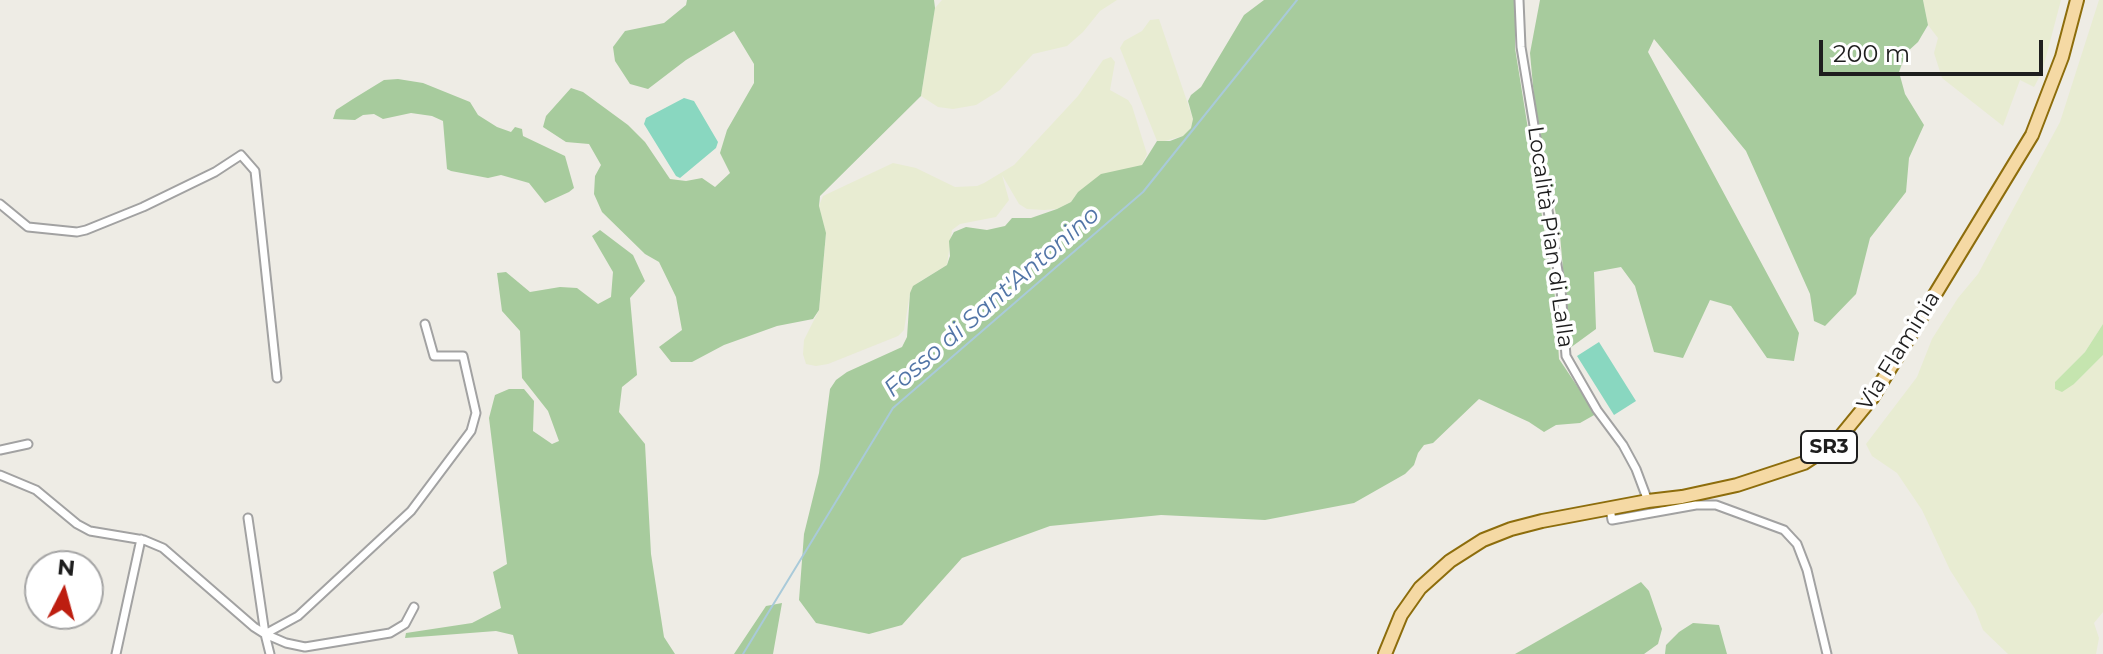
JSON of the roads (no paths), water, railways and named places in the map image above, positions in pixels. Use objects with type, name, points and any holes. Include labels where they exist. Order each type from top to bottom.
[{"type":"main road","name":"Via Flaminia","points":[[1385,654],[1397,622],[1409,602],[1439,569],[1496,534],[1525,525],[1709,492],[1776,473],[1819,455],[1846,432],[1872,398],[2032,135],[2062,57],[2077,0]]},
{"type":"street","name":"Località Pian di Lalla","points":[[1519,0],[1521,47],[1561,289],[1566,356],[1597,410],[1630,457],[1648,501]]},
{"type":"street","points":[[0,204],[28,227],[77,232],[143,207],[215,172],[241,155],[255,171],[277,378]]},
{"type":"street","points":[[265,634],[298,616],[411,511],[471,431],[476,413],[463,356],[434,356],[425,324]]},
{"type":"street","points":[[0,450],[28,444]]},
{"type":"street","points":[[0,475],[36,490],[90,531],[141,539],[166,551],[251,625],[286,643],[305,647],[390,633],[405,624],[414,607]]},
{"type":"street","points":[[1610,509],[1612,520],[1696,505],[1720,505],[1784,530],[1797,544],[1807,570],[1827,654]]},
{"type":"street","points":[[248,518],[270,654]]},
{"type":"street","points":[[116,654],[141,539]]},
{"type":"waterway","name":"Fosso di Sant'Antonino","points":[[743,654],[893,408],[1143,192],[1297,0]]}]
